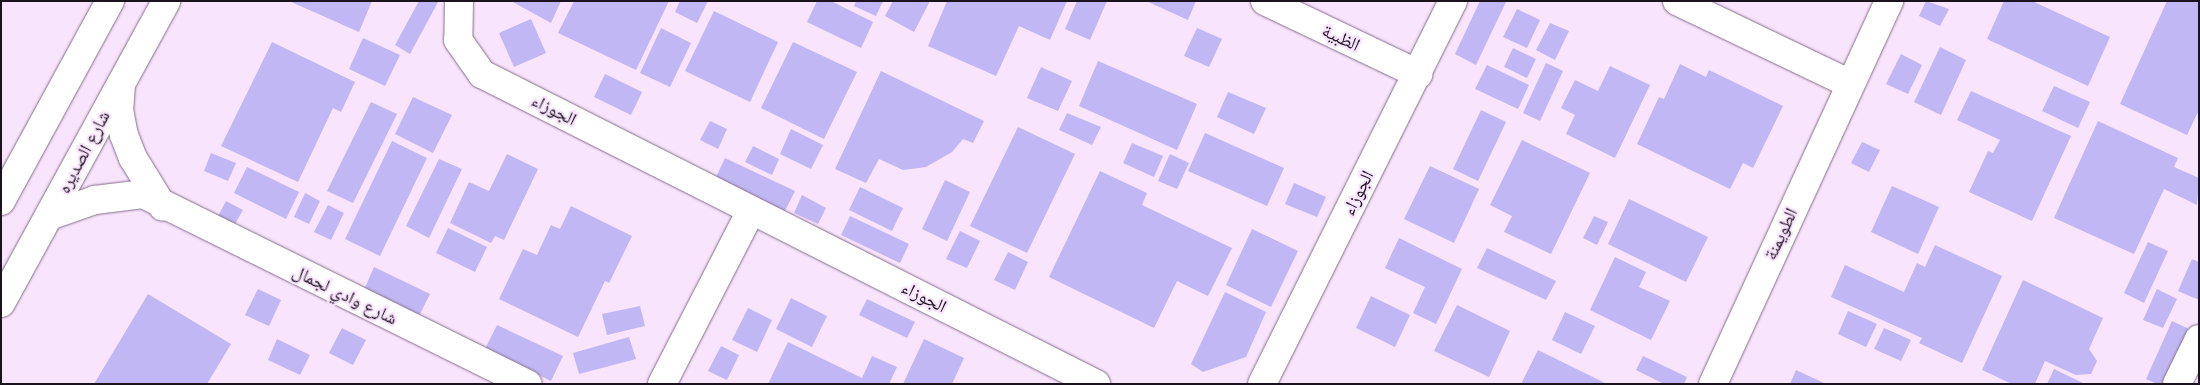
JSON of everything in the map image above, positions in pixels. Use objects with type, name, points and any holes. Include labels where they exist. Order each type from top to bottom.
[{"type":"street","points":[[1,201],[110,1]]},
{"type":"street","name":"شارع الصديره","points":[[1,303],[166,1]]},
{"type":"street","name":"الجوزاء","points":[[459,1],[458,40],[482,74],[1096,384]]},
{"type":"street","name":"الظبية","points":[[1265,1],[1418,74]]},
{"type":"street","name":"الجوزاء","points":[[1262,384],[1453,1]]},
{"type":"street","points":[[1677,1],[1850,84]]},
{"type":"street","name":"الطويمنة","points":[[1713,384],[1889,1]]},
{"type":"street","points":[[120,84],[119,110],[124,134],[134,158],[163,207]]},
{"type":"street","name":"شارع وادي لجمال","points":[[49,216],[71,206],[118,196],[143,194],[163,207],[528,384]]},
{"type":"street","points":[[662,384],[751,211]]},
{"type":"street","points":[[2177,384],[2199,339]]},
{"type":"building","points":[[289,1],[372,1],[359,32]]},
{"type":"building","points":[[419,1],[438,2],[410,54],[395,45]]},
{"type":"building","points":[[511,1],[561,1],[551,23]]},
{"type":"building","points":[[574,1],[669,1],[636,70],[558,33]]},
{"type":"building","points":[[680,1],[708,1],[697,23],[675,12]]},
{"type":"building","points":[[817,1],[831,1],[873,22],[861,48],[807,22]]},
{"type":"building","points":[[856,1],[883,1],[876,16],[854,6]]},
{"type":"building","points":[[893,1],[930,1],[914,32],[885,16]]},
{"type":"building","points":[[947,1],[1067,1],[1050,40],[1019,26],[996,76],[928,46]]},
{"type":"building","points":[[1077,1],[1107,1],[1090,40],[1065,29]]},
{"type":"building","points":[[1146,1],[1196,1],[1188,20]]},
{"type":"building","points":[[1480,1],[1506,2],[1476,65],[1455,54]]},
{"type":"building","points":[[1926,1],[1949,9],[1940,26],[1919,16]]},
{"type":"building","points":[[2004,1],[2032,1],[2110,37],[2088,86],[1987,39]]},
{"type":"building","points":[[2167,1],[2199,1],[2199,110],[2187,135],[2120,104]]},
{"type":"building","points":[[1517,9],[1540,20],[1527,48],[1503,37]]},
{"type":"building","points":[[714,11],[778,42],[750,102],[685,71]]},
{"type":"building","points":[[531,19],[546,53],[514,67],[499,33]]},
{"type":"building","points":[[1550,23],[1569,31],[1555,60],[1536,50]]},
{"type":"building","points":[[661,28],[691,43],[670,87],[640,73]]},
{"type":"building","points":[[1197,28],[1222,39],[1209,67],[1184,56]]},
{"type":"building","points":[[363,38],[400,55],[385,86],[349,69]]},
{"type":"building","points":[[272,42],[355,82],[341,112],[333,108],[298,182],[221,146]]},
{"type":"building","points":[[793,42],[857,72],[824,139],[761,108]]},
{"type":"building","points":[[1940,47],[1966,60],[1941,115],[1914,102]]},
{"type":"building","points":[[1513,48],[1536,59],[1527,78],[1504,67]]},
{"type":"building","points":[[1901,54],[1922,65],[1908,94],[1886,84]]},
{"type":"building","points":[[1098,61],[1197,104],[1177,150],[1079,106]]},
{"type":"building","points":[[1546,63],[1563,71],[1540,121],[1523,113]]},
{"type":"building","points":[[1680,64],[1706,77],[1709,70],[1783,106],[1753,168],[1743,163],[1730,189],[1637,144],[1659,97],[1664,99]]},
{"type":"building","points":[[1487,65],[1529,85],[1518,109],[1475,89]]},
{"type":"building","points":[[1610,66],[1650,85],[1615,158],[1566,134],[1575,115],[1561,108],[1575,80],[1598,91]]},
{"type":"building","points":[[1041,67],[1072,81],[1058,111],[1027,98]]},
{"type":"building","points":[[881,71],[984,121],[973,143],[963,139],[952,152],[926,167],[903,170],[879,159],[866,183],[835,169]]},
{"type":"building","points":[[605,74],[642,92],[631,115],[594,97]]},
{"type":"building","points":[[2054,86],[2090,102],[2078,128],[2042,111]]},
{"type":"building","points":[[1971,91],[2071,136],[2032,221],[1969,192],[1988,151],[1993,153],[2000,140],[1957,120]]},
{"type":"building","points":[[1228,92],[1266,108],[1254,134],[1217,117]]},
{"type":"building","points":[[413,97],[452,115],[433,153],[395,134]]},
{"type":"building","points":[[371,102],[397,114],[353,203],[327,191]]},
{"type":"building","points":[[1481,110],[1506,122],[1478,181],[1453,169]]},
{"type":"building","points":[[1067,113],[1101,127],[1092,145],[1059,130]]},
{"type":"building","points":[[710,121],[727,129],[718,149],[700,140]]},
{"type":"building","points":[[2098,121],[2178,158],[2174,167],[2199,178],[2197,205],[2164,189],[2134,254],[2054,218]]},
{"type":"building","points":[[1018,127],[1075,154],[1027,253],[970,226]]},
{"type":"building","points":[[791,129],[823,145],[811,169],[780,154]]},
{"type":"building","points":[[1205,133],[1284,168],[1267,206],[1188,171]]},
{"type":"building","points":[[1522,140],[1590,173],[1551,254],[1504,232],[1512,216],[1490,205]]},
{"type":"building","points":[[392,141],[427,158],[380,256],[345,239]]},
{"type":"building","points":[[1862,142],[1880,150],[1869,172],[1851,163]]},
{"type":"building","points":[[1132,143],[1163,156],[1154,177],[1123,163]]},
{"type":"building","points":[[753,146],[779,159],[772,175],[745,162]]},
{"type":"building","points":[[211,153],[236,163],[228,181],[204,171]]},
{"type":"building","points":[[507,154],[538,169],[504,240],[495,236],[491,243],[450,223],[469,182],[489,191]]},
{"type":"building","points":[[1170,154],[1189,163],[1177,189],[1158,181]]},
{"type":"building","points":[[725,158],[795,191],[785,211],[716,177]]},
{"type":"building","points":[[439,159],[462,169],[429,238],[406,226]]},
{"type":"building","points":[[1430,166],[1479,189],[1454,243],[1404,219]]},
{"type":"building","points":[[247,167],[299,192],[286,219],[234,193]]},
{"type":"building","points":[[1100,171],[1147,193],[1142,205],[1232,248],[1208,296],[1177,281],[1154,328],[1049,277]]},
{"type":"building","points":[[945,180],[970,192],[947,241],[922,229]]},
{"type":"building","points":[[1294,183],[1326,197],[1317,217],[1285,204]]},
{"type":"building","points":[[1892,186],[1939,207],[1918,254],[1871,232]]},
{"type":"building","points":[[860,187],[903,208],[892,231],[849,210]]},
{"type":"building","points":[[305,193],[320,201],[309,224],[294,217]]},
{"type":"building","points":[[802,195],[826,208],[818,224],[794,213]]},
{"type":"building","points":[[1629,199],[1708,237],[1686,282],[1608,244]]},
{"type":"building","points":[[226,201],[243,210],[230,233],[214,224]]},
{"type":"building","points":[[328,205],[344,213],[331,240],[314,232]]},
{"type":"building","points":[[571,206],[632,236],[609,283],[605,281],[578,337],[499,299],[523,249],[537,255],[551,225],[560,229]]},
{"type":"building","points":[[850,216],[909,244],[900,263],[841,235]]},
{"type":"building","points":[[1594,216],[1608,222],[1597,245],[1583,238]]},
{"type":"building","points":[[448,228],[487,247],[475,272],[436,253]]},
{"type":"building","points":[[1252,229],[1298,251],[1271,307],[1226,285]]},
{"type":"building","points":[[960,231],[980,241],[967,268],[946,259]]},
{"type":"building","points":[[1399,238],[1462,269],[1436,324],[1413,313],[1425,287],[1385,268]]},
{"type":"building","points":[[2148,242],[2168,251],[2144,303],[2124,293]]},
{"type":"building","points":[[1935,245],[2002,276],[1962,363],[1919,343],[1922,338],[1831,297],[1845,265],[1904,292],[1917,263],[1925,267]]},
{"type":"building","points":[[1487,248],[1556,281],[1546,300],[1477,268]]},
{"type":"building","points":[[1008,252],[1028,262],[1015,290],[994,280]]},
{"type":"building","points":[[1615,257],[1646,272],[1639,287],[1670,301],[1651,340],[1590,310]]},
{"type":"building","points":[[2192,259],[2199,262],[2199,300],[2178,291]]},
{"type":"building","points":[[374,267],[430,294],[419,316],[364,290]]},
{"type":"building","points":[[2023,280],[2103,318],[2089,349],[2097,361],[2091,374],[2076,375],[2045,361],[2035,384],[2012,384],[1982,370]]},
{"type":"building","points":[[258,289],[281,300],[269,326],[245,315]]},
{"type":"building","points":[[2157,289],[2177,299],[2163,328],[2143,320]]},
{"type":"building","points":[[1225,292],[1266,312],[1246,357],[1203,372],[1191,364]]},
{"type":"building","points":[[148,294],[231,344],[207,384],[94,384]]},
{"type":"building","points":[[1371,296],[1410,315],[1395,347],[1356,328]]},
{"type":"building","points":[[791,298],[827,316],[812,347],[776,329]]},
{"type":"building","points":[[867,299],[915,322],[907,338],[859,315]]},
{"type":"building","points":[[1457,305],[1510,331],[1489,377],[1434,351]]},
{"type":"building","points":[[640,306],[645,326],[607,335],[602,314]]},
{"type":"building","points":[[748,308],[772,320],[757,352],[732,340]]},
{"type":"building","points":[[1848,311],[1877,324],[1866,347],[1838,334]]},
{"type":"building","points":[[1565,312],[1595,326],[1581,354],[1552,340]]},
{"type":"building","points":[[2172,321],[2191,330],[2167,384],[2157,384],[2146,379]]},
{"type":"building","points":[[497,325],[563,356],[551,381],[485,349]]},
{"type":"building","points":[[342,328],[366,340],[353,365],[329,353]]},
{"type":"building","points":[[1884,328],[1911,340],[1901,361],[1874,349]]},
{"type":"building","points":[[629,337],[636,359],[579,374],[573,353]]},
{"type":"building","points":[[277,339],[310,355],[300,375],[268,360]]},
{"type":"building","points":[[924,339],[964,358],[952,384],[903,384]]},
{"type":"building","points":[[788,342],[862,378],[872,356],[897,367],[889,384],[768,384]]},
{"type":"building","points":[[721,346],[739,355],[727,380],[708,371]]},
{"type":"building","points":[[1538,350],[1607,384],[1521,384]]},
{"type":"building","points":[[1643,356],[1687,377],[1684,384],[1664,384],[1636,370]]},
{"type":"building","points":[[2054,369],[2085,384],[2047,384]]},
{"type":"building","points":[[1796,370],[1826,384],[1790,384]]}]
